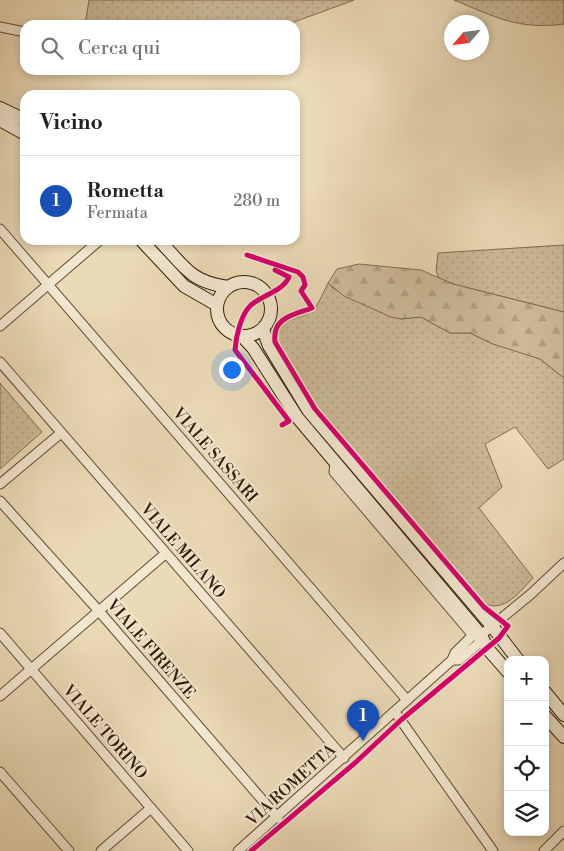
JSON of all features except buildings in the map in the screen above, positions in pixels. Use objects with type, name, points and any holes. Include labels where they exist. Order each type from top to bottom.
[{"type":"main road","points":[[0,108],[20,118]]},
{"type":"main road","points":[[0,120],[20,131]]},
{"type":"main road","points":[[146,245],[184,286],[217,305]]},
{"type":"main road","points":[[164,245],[194,278],[202,282],[228,287]]},
{"type":"main road","points":[[247,282],[264,290],[270,301],[272,312],[269,322],[263,329],[249,336],[242,336],[231,333],[223,326],[218,316],[217,305],[221,295],[228,287],[247,282]]},
{"type":"main road","points":[[263,329],[269,346],[308,410],[492,626],[515,656]]},
{"type":"main road","points":[[242,336],[253,348],[297,416],[504,667]]},
{"type":"main road","points":[[549,697],[564,715]]},
{"type":"main road","points":[[549,720],[564,737]]},
{"type":"street","points":[[0,27],[20,31]]},
{"type":"street","name":"VIALE SASSARI","points":[[0,229],[407,700]]},
{"type":"street","points":[[0,326],[94,245]]},
{"type":"street","name":"VIALE MILANO","points":[[0,362],[344,758]]},
{"type":"street","points":[[0,484],[62,433]]},
{"type":"street","name":"VIALE FIRENZE","points":[[0,501],[98,610],[278,818]]},
{"type":"street","points":[[0,696],[165,554]]},
{"type":"street","name":"VIA ROMETTA","points":[[238,851],[278,818],[452,660],[459,660],[478,644],[477,635],[492,626],[531,594],[564,563]]},
{"type":"street","name":"VIALE TORINO","points":[[0,633],[188,851]]},
{"type":"street","points":[[395,712],[493,851]]},
{"type":"street","points":[[0,772],[69,851]]},
{"type":"street","points":[[102,851],[151,808]]},
{"type":"street","points":[[544,851],[564,831]]},
{"type":"street","points":[[557,838],[564,846]]},
{"type":"green space","points":[[89,0],[354,0],[300,20],[86,20]]},
{"type":"green space","points":[[454,0],[564,0],[564,24],[520,24],[495,17]]},
{"type":"green space","points":[[564,245],[564,312],[453,284],[439,278],[436,271],[438,253]]},
{"type":"green space","points":[[359,264],[421,270],[453,284],[564,312],[564,378],[540,359],[493,344],[470,333],[450,333],[421,317],[401,319],[391,317],[344,296],[328,283],[337,269]]},
{"type":"green space","points":[[328,283],[334,289],[401,319],[421,317],[450,333],[470,333],[493,344],[540,359],[564,378],[564,459],[548,469],[515,427],[485,444],[502,487],[479,508],[533,578],[511,600],[498,606],[484,603],[318,408],[277,339],[283,325],[288,321],[310,313],[315,308]]},
{"type":"green space","points":[[0,383],[42,432],[0,469]]},
{"type":"cycle path","points":[[247,255],[298,272],[303,277],[305,285],[301,291],[312,308],[292,315],[281,322],[277,327],[275,342],[315,409],[484,607],[508,626],[499,638],[401,720],[356,762],[251,851]]},
{"type":"cycle path","points":[[275,270],[289,277],[282,286],[247,309],[240,326],[235,350],[289,421],[282,425]]},
{"type":"place","name":"Rometta","points":[[363,741]]}]
